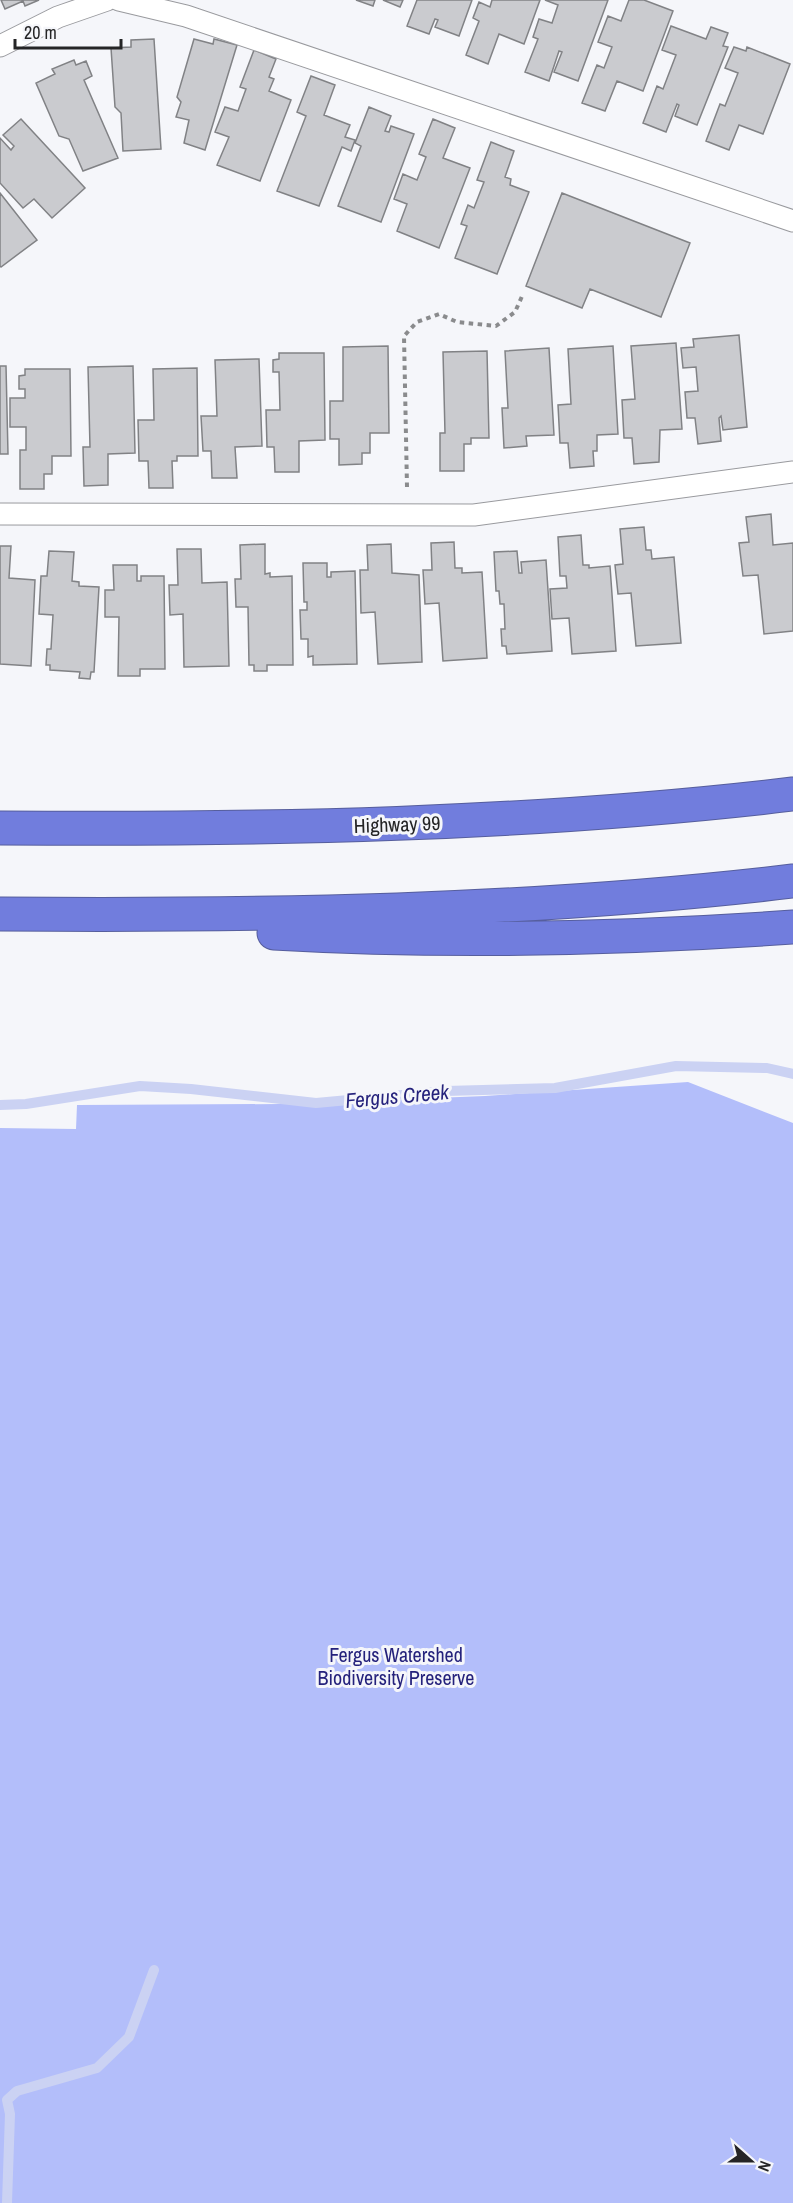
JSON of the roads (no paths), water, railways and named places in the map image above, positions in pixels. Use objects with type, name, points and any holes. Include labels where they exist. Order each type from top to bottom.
[{"type":"highway","name":"Highway 99","points":[[0,828],[249,828],[451,822],[793,794]]},
{"type":"highway","points":[[0,916],[231,915],[455,908],[653,894],[793,881]]},
{"type":"highway","points":[[0,916],[325,936],[441,939],[590,936],[793,927]]},
{"type":"lane","points":[[0,46],[58,17],[107,0]]},
{"type":"lane","points":[[119,0],[186,16],[791,215]]},
{"type":"lane","points":[[0,514],[474,515],[793,472]]},
{"type":"waterway","name":"Fergus Creek","points":[[0,1105],[26,1104],[140,1086],[191,1089],[316,1103],[446,1091],[555,1088],[676,1066],[767,1068],[793,1074]]},
{"type":"waterway","points":[[7,2203],[10,2114],[7,2100],[17,2091],[97,2068],[129,2037],[154,1970]]},
{"type":"park label","name":"Fergus Watershed Biodiversity Preserve","points":[[396,1666]]}]
